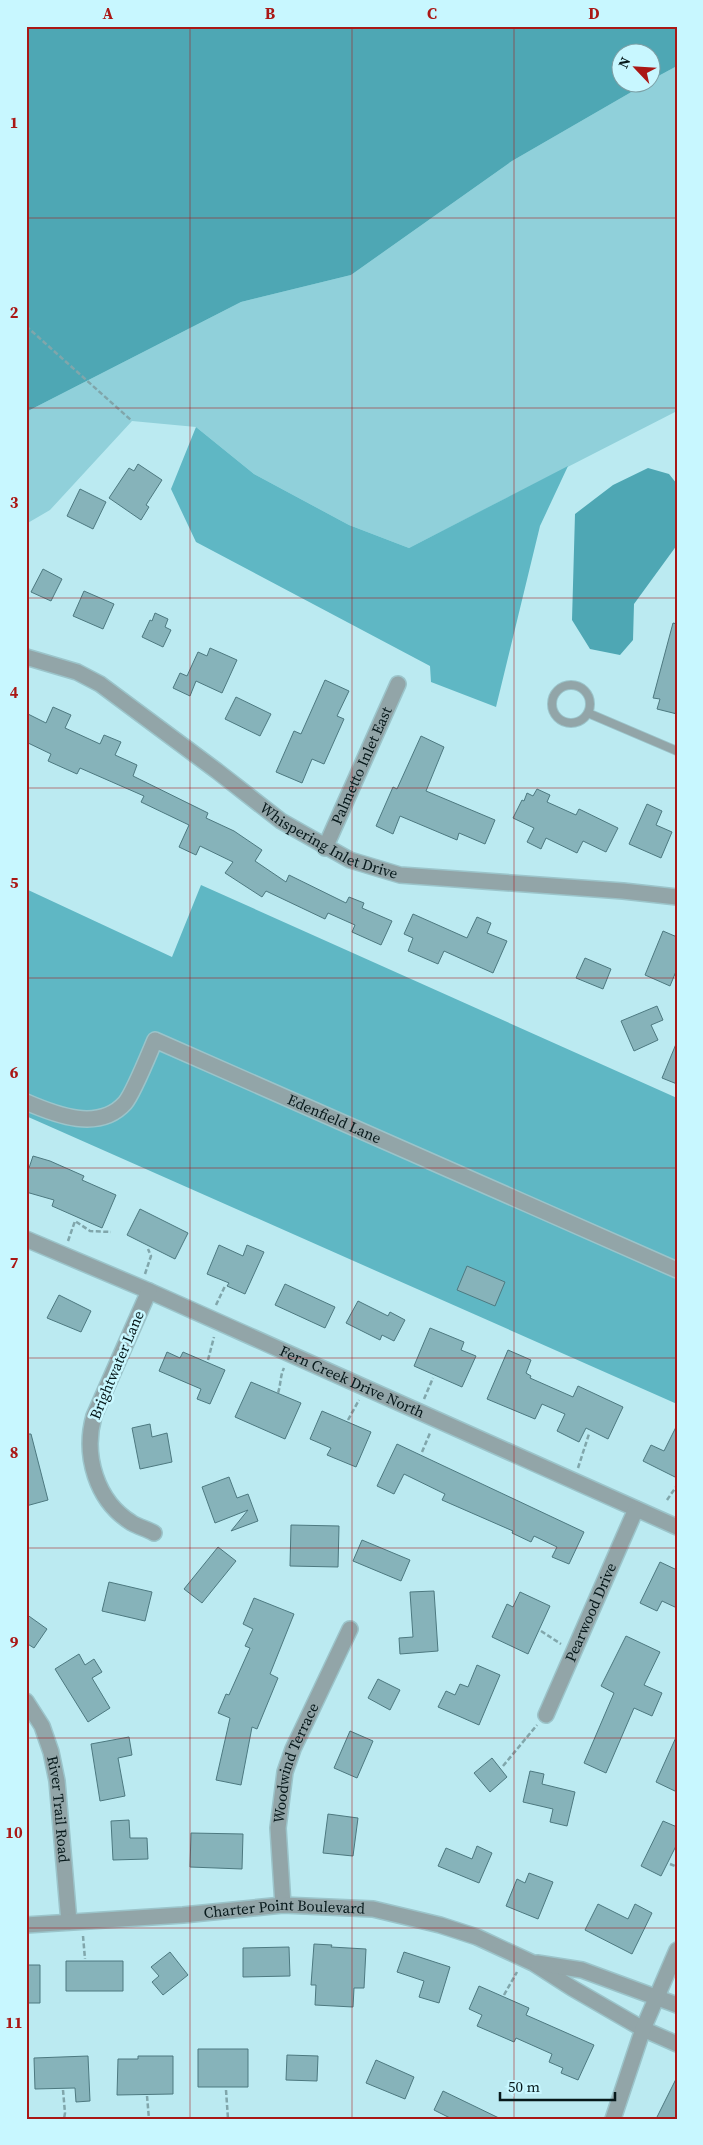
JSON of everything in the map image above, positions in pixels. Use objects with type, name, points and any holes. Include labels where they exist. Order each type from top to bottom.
[{"type":"street","name":"Whispering Inlet Drive","points":[[26,656],[77,672],[100,684],[218,771],[281,821],[350,860],[400,875],[677,897]]},
{"type":"street","name":"Palmetto Inlet East","points":[[326,848],[398,684]]},
{"type":"street","name":"Edenfield Lane","points":[[26,1102],[48,1111],[83,1120],[109,1115],[125,1103],[155,1040],[677,1270]]},
{"type":"street","name":"Fern Creek Drive North","points":[[26,1239],[215,1320],[677,1527]]},
{"type":"street","name":"Brightwater Lane","points":[[144,1289],[94,1416],[90,1430],[90,1447],[93,1471],[105,1496],[131,1522],[154,1533]]},
{"type":"street","name":"Pearwood Drive","points":[[546,1715],[636,1509]]},
{"type":"street","name":"Woodwind Terrace","points":[[283,1905],[278,1828],[284,1772],[293,1749],[350,1630]]},
{"type":"street","name":"River Trail Road","points":[[26,1701],[42,1726],[58,1781],[76,1922]]},
{"type":"street","name":"Charter Point Boulevard","points":[[26,1925],[183,1915],[283,1905],[373,1909],[440,1925],[477,1937],[529,1961],[643,2029],[677,2044]]},
{"type":"street","points":[[612,2119],[643,2029],[677,1950]]},
{"type":"street","name":"Charter Point Boulevard","points":[[529,1961],[582,1970],[677,2006]]},
{"type":"lane","points":[[567,685],[580,687],[588,696],[590,702],[588,713],[577,722],[564,721],[554,711],[552,705],[556,693],[567,685]]},
{"type":"lane","points":[[588,713],[677,751]]},
{"type":"path","points":[[26,326],[132,421]]},
{"type":"path","points":[[62,1254],[75,1221],[90,1231],[111,1232]]},
{"type":"path","points":[[144,1289],[151,1256],[148,1249]]},
{"type":"path","points":[[208,1360],[215,1320],[225,1286]]},
{"type":"path","points":[[278,1393],[281,1386],[281,1375],[290,1354]]},
{"type":"path","points":[[418,1411],[433,1378]]},
{"type":"path","points":[[348,1420],[364,1387]]},
{"type":"path","points":[[422,1452],[437,1420]]},
{"type":"path","points":[[572,1480],[589,1434]]},
{"type":"path","points":[[667,1500],[676,1487]]},
{"type":"path","points":[[541,1632],[575,1650]]},
{"type":"path","points":[[503,1766],[546,1715]]},
{"type":"path","points":[[670,1864],[677,1866]]},
{"type":"path","points":[[76,1922],[85,1959]]},
{"type":"path","points":[[504,1995],[529,1961]]},
{"type":"path","points":[[64,2090],[66,2113],[64,2119]]},
{"type":"path","points":[[226,2090],[228,2119]]},
{"type":"path","points":[[148,2096],[149,2119]]},
{"type":"shaded area","points":[[26,26],[677,26],[677,66],[660,75],[660,42],[610,42],[610,92],[631,92],[512,161],[351,275],[241,302],[26,412]]},
{"type":"shaded area","points":[[677,66],[677,411],[409,548],[349,525],[254,474],[196,427],[132,421],[50,510],[26,524],[26,412],[241,302],[351,275],[512,161],[631,92],[660,92],[660,75]]},
{"type":"shaded area","points":[[196,427],[254,474],[349,525],[409,548],[568,466],[540,526],[496,707],[431,682],[430,666],[196,542],[171,489]]},
{"type":"shaded area","points":[[648,468],[669,474],[677,484],[677,545],[634,604],[633,640],[620,655],[590,649],[572,620],[575,514],[613,485]]},
{"type":"shaded area","points":[[201,885],[677,1098],[677,1404],[26,1116],[26,889],[172,957]]},
{"type":"building","points":[[138,464],[162,480],[146,505],[149,507],[141,520],[109,498],[129,468],[134,471]]},
{"type":"building","points":[[80,489],[106,502],[93,529],[67,516]]},
{"type":"building","points":[[43,569],[62,579],[51,601],[31,592]]},
{"type":"building","points":[[84,591],[114,604],[103,629],[73,616]]},
{"type":"building","points":[[155,613],[168,619],[165,627],[171,630],[163,647],[142,637]]},
{"type":"building","points":[[673,623],[677,624],[677,714],[657,709],[660,699],[653,698]]},
{"type":"building","points":[[210,648],[237,660],[222,693],[196,681],[190,696],[173,688],[180,673],[187,676],[198,652],[207,656]]},
{"type":"building","points":[[325,680],[349,691],[337,716],[344,719],[324,764],[312,759],[302,783],[276,772],[294,731],[301,734]]},
{"type":"building","points":[[236,697],[271,714],[260,736],[225,719]]},
{"type":"building","points":[[53,707],[71,715],[65,728],[100,744],[104,735],[121,742],[115,755],[137,765],[133,776],[208,813],[206,818],[234,831],[262,850],[255,861],[286,882],[289,875],[346,903],[349,897],[364,903],[362,908],[392,921],[381,945],[352,932],[355,925],[328,913],[325,919],[266,891],[262,897],[225,873],[233,862],[200,846],[196,855],[179,847],[189,825],[141,802],[144,796],[80,768],[77,774],[48,761],[51,754],[26,742],[26,713],[46,723]]},
{"type":"building","points":[[421,736],[444,747],[426,791],[495,820],[485,844],[459,833],[457,840],[400,816],[393,834],[376,826],[393,787],[397,789]]},
{"type":"building","points":[[537,789],[550,795],[547,802],[576,815],[579,809],[618,828],[606,852],[583,841],[577,853],[546,838],[541,849],[527,842],[534,828],[513,818],[527,793],[533,796]]},
{"type":"building","points":[[647,804],[662,811],[656,825],[672,832],[661,858],[629,844]]},
{"type":"building","points":[[413,914],[467,938],[477,917],[491,923],[487,933],[507,941],[493,973],[444,951],[438,964],[408,951],[413,938],[404,934]]},
{"type":"building","points":[[663,931],[677,937],[677,969],[670,986],[645,975]]},
{"type":"building","points":[[585,958],[611,969],[603,989],[576,978]]},
{"type":"building","points":[[657,1006],[663,1020],[651,1025],[658,1040],[634,1051],[621,1021]]},
{"type":"building","points":[[677,1044],[677,1084],[662,1078]]},
{"type":"building","points":[[33,1156],[50,1161],[84,1176],[82,1180],[116,1195],[102,1228],[52,1206],[54,1200],[26,1192],[26,1167],[29,1168]]},
{"type":"building","points":[[140,1209],[188,1233],[175,1259],[127,1235]]},
{"type":"building","points":[[219,1245],[243,1256],[247,1245],[264,1252],[245,1294],[227,1286],[229,1283],[207,1274]]},
{"type":"building","points":[[467,1266],[505,1282],[495,1306],[457,1290]]},
{"type":"building","points":[[285,1284],[335,1307],[325,1328],[275,1305]]},
{"type":"building","points":[[59,1295],[91,1311],[81,1332],[47,1318]]},
{"type":"building","points":[[358,1301],[388,1316],[390,1312],[405,1320],[394,1341],[382,1335],[380,1340],[346,1323]]},
{"type":"building","points":[[430,1328],[464,1342],[461,1350],[476,1356],[462,1387],[414,1366]]},
{"type":"building","points":[[508,1350],[531,1360],[526,1373],[531,1376],[530,1378],[573,1397],[578,1386],[623,1407],[608,1439],[586,1428],[579,1442],[557,1431],[565,1414],[542,1404],[535,1419],[487,1399]]},
{"type":"building","points":[[167,1352],[180,1358],[183,1352],[225,1370],[210,1404],[197,1399],[201,1389],[159,1371]]},
{"type":"building","points":[[251,1382],[301,1403],[285,1439],[235,1417]]},
{"type":"building","points":[[322,1411],[371,1432],[356,1467],[327,1455],[331,1448],[310,1439]]},
{"type":"building","points":[[150,1424],[152,1437],[167,1433],[172,1462],[140,1469],[132,1428]]},
{"type":"building","points":[[677,1425],[677,1478],[643,1461],[651,1445],[664,1451]]},
{"type":"building","points":[[26,1434],[31,1434],[48,1500],[26,1506]]},
{"type":"building","points":[[397,1444],[584,1532],[569,1564],[552,1557],[557,1547],[534,1536],[531,1542],[512,1533],[513,1531],[442,1500],[445,1494],[404,1474],[394,1494],[377,1486]]},
{"type":"building","points":[[229,1477],[237,1498],[248,1494],[258,1521],[231,1531],[248,1510],[215,1523],[202,1487]]},
{"type":"building","points":[[291,1525],[339,1526],[338,1567],[290,1566]]},
{"type":"building","points":[[362,1540],[410,1560],[401,1581],[353,1561]]},
{"type":"building","points":[[218,1547],[236,1561],[202,1603],[184,1589]]},
{"type":"building","points":[[660,1562],[677,1570],[677,1608],[662,1601],[657,1611],[640,1603]]},
{"type":"building","points":[[109,1582],[152,1592],[145,1621],[102,1611]]},
{"type":"building","points":[[434,1591],[438,1651],[400,1654],[399,1638],[413,1637],[410,1592]]},
{"type":"building","points":[[520,1592],[550,1606],[528,1654],[492,1637],[507,1604],[513,1607]]},
{"type":"building","points":[[254,1598],[294,1614],[270,1674],[278,1678],[257,1729],[252,1727],[241,1785],[216,1780],[230,1718],[218,1713],[226,1694],[229,1695],[250,1648],[245,1646],[253,1629],[243,1624]]},
{"type":"building","points":[[26,1614],[47,1629],[34,1648],[26,1643]]},
{"type":"building","points":[[626,1636],[660,1652],[644,1685],[662,1693],[652,1716],[634,1708],[606,1773],[584,1763],[614,1693],[601,1686]]},
{"type":"building","points":[[79,1654],[85,1665],[94,1659],[102,1672],[92,1678],[110,1708],[88,1722],[55,1669]]},
{"type":"building","points":[[477,1665],[500,1675],[479,1725],[438,1707],[446,1691],[455,1695],[460,1684],[468,1687]]},
{"type":"building","points":[[378,1679],[400,1690],[390,1710],[368,1698]]},
{"type":"building","points":[[350,1731],[373,1741],[357,1778],[334,1768]]},
{"type":"building","points":[[677,1735],[677,1792],[656,1782]]},
{"type":"building","points":[[129,1737],[132,1755],[118,1758],[125,1796],[100,1801],[91,1744]]},
{"type":"building","points":[[492,1758],[507,1777],[490,1792],[474,1773]]},
{"type":"building","points":[[530,1771],[544,1774],[542,1784],[575,1792],[567,1826],[550,1822],[553,1809],[523,1802]]},
{"type":"building","points":[[328,1814],[358,1818],[353,1856],[323,1853]]},
{"type":"building","points":[[129,1820],[130,1838],[147,1838],[148,1859],[113,1860],[111,1821]]},
{"type":"building","points":[[663,1821],[677,1827],[677,1844],[661,1876],[641,1866]]},
{"type":"building","points":[[191,1833],[243,1834],[242,1869],[190,1867]]},
{"type":"building","points":[[477,1846],[492,1853],[479,1883],[438,1866],[446,1848],[472,1859]]},
{"type":"building","points":[[529,1873],[553,1882],[538,1919],[506,1906],[517,1879],[525,1883]]},
{"type":"building","points":[[598,1904],[628,1919],[635,1904],[652,1913],[632,1954],[585,1930]]},
{"type":"building","points":[[314,1944],[366,1949],[364,1988],[354,1988],[353,2007],[315,2005],[316,1985],[311,1985]]},
{"type":"building","points":[[289,1947],[290,1976],[243,1977],[243,1948]]},
{"type":"building","points":[[170,1952],[188,1975],[163,1995],[152,1982],[159,1976],[151,1967]]},
{"type":"building","points":[[404,1952],[450,1967],[439,2003],[419,1997],[424,1981],[397,1972]]},
{"type":"building","points":[[66,1961],[123,1961],[123,1991],[66,1991]]},
{"type":"building","points":[[26,1965],[40,1965],[40,2003],[26,2003]]},
{"type":"building","points":[[479,1986],[529,2008],[526,2015],[594,2045],[578,2080],[561,2073],[563,2068],[549,2062],[552,2054],[516,2038],[514,2042],[477,2026],[482,2015],[469,2009]]},
{"type":"building","points":[[198,2049],[248,2049],[248,2087],[198,2087]]},
{"type":"building","points":[[287,2055],[318,2056],[317,2081],[286,2080]]},
{"type":"building","points":[[88,2056],[90,2101],[76,2102],[75,2088],[35,2089],[34,2058]]},
{"type":"building","points":[[138,2056],[173,2056],[173,2094],[117,2095],[118,2059],[138,2059]]},
{"type":"building","points":[[376,2060],[414,2077],[405,2099],[366,2083]]},
{"type":"building","points":[[677,2077],[677,2119],[656,2119]]},
{"type":"building","points":[[443,2091],[501,2119],[452,2119],[434,2110]]}]
